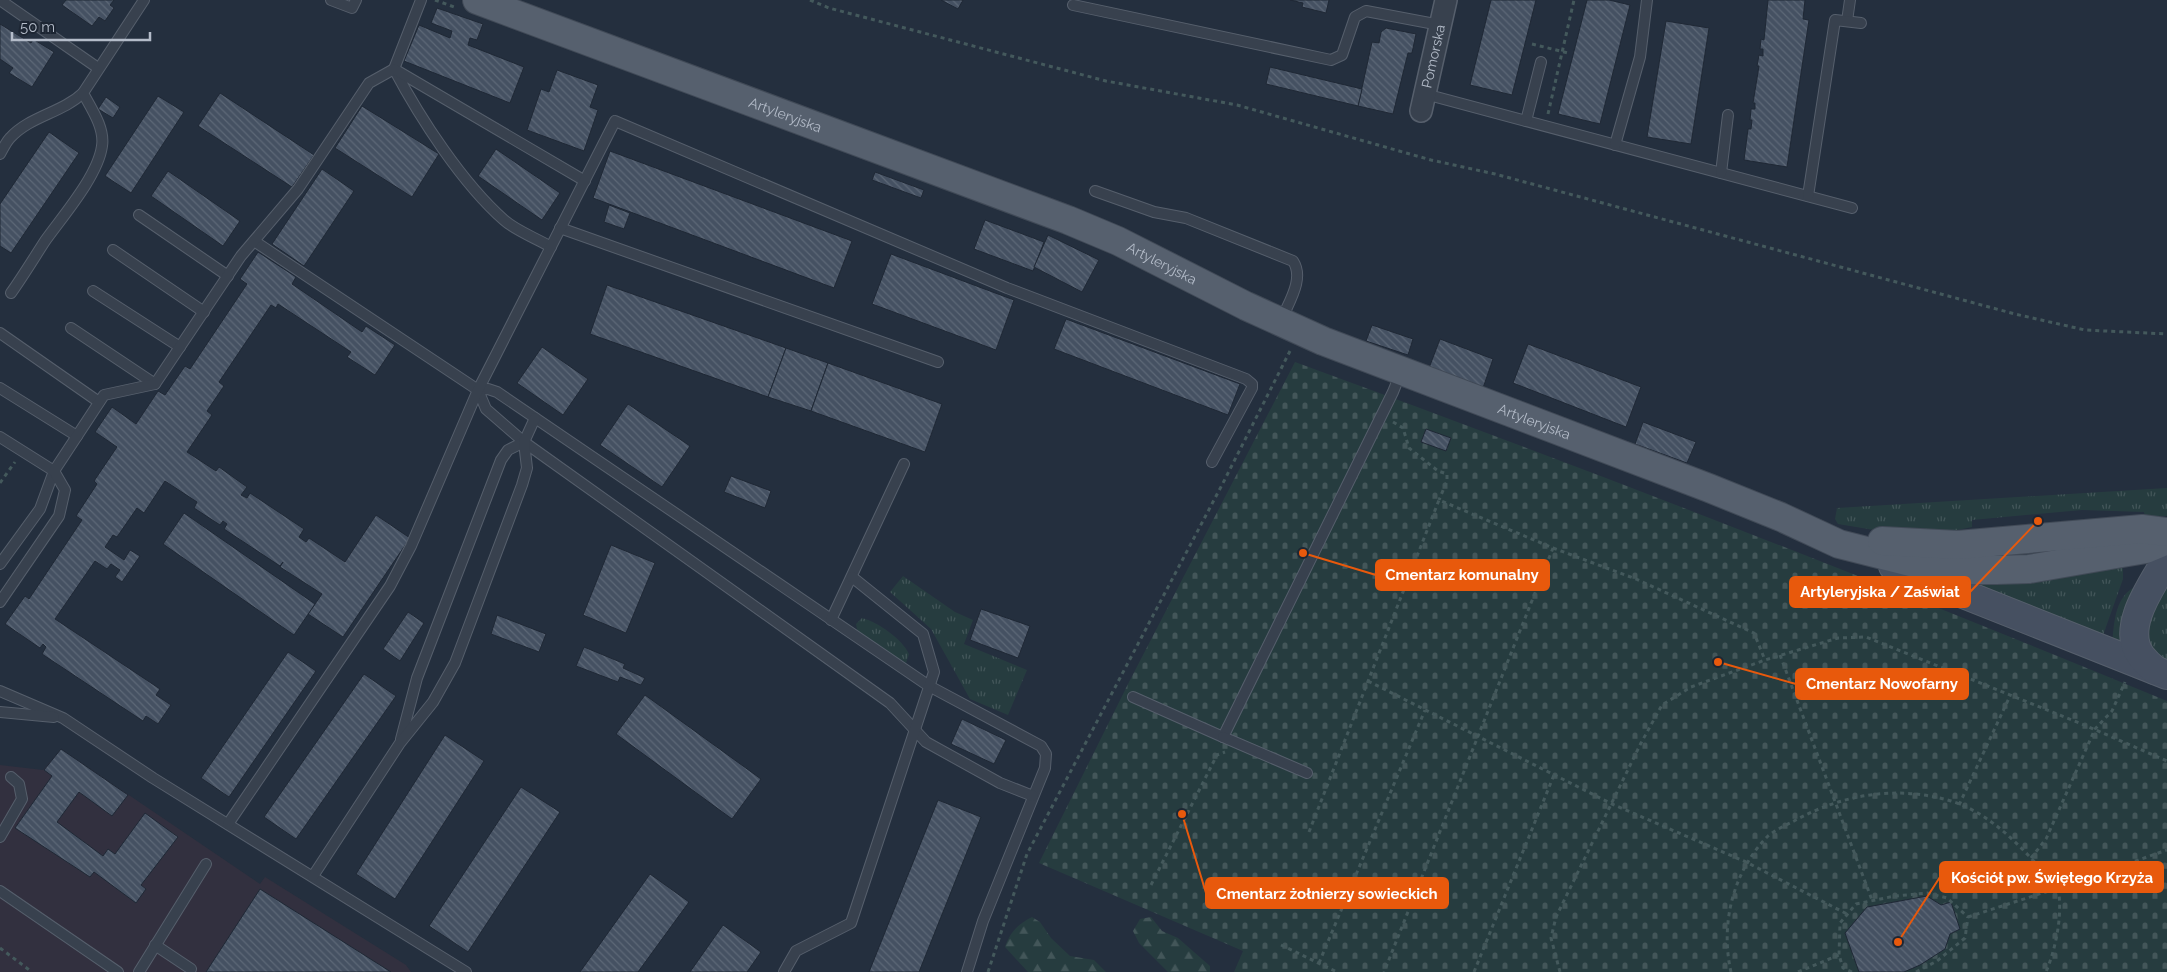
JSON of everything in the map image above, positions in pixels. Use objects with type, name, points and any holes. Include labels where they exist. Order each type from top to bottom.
[{"type":"main road","name":"Artyleryjska","points":[[477,0],[1068,220],[1144,253],[1280,322],[1401,372],[1646,463],[1781,517],[1838,544],[1922,565],[1955,570],[1996,570],[2029,569],[2107,556],[2146,549],[2167,540]]},
{"type":"main road","points":[[1781,517],[1846,534],[1888,542],[1927,545],[1992,543],[2142,529],[2167,532]]},
{"type":"street","name":"Pomorska","points":[[1423,103],[1446,0]]},
{"type":"street","points":[[1838,544],[2161,673]]},
{"type":"street","points":[[2161,673],[2140,655],[2134,629],[2138,614],[2167,559]]},
{"type":"lane","points":[[0,0],[98,68]]},
{"type":"lane","points":[[0,154],[10,138],[26,124],[74,101],[83,93],[144,0]]},
{"type":"lane","points":[[331,0],[352,8],[356,0]]},
{"type":"lane","points":[[0,564],[40,509],[54,471],[104,395],[155,384],[228,276],[254,241],[298,189],[369,83],[394,68],[421,0]]},
{"type":"lane","points":[[1615,145],[1640,57],[1647,0]]},
{"type":"lane","points":[[1847,21],[1850,0]]},
{"type":"lane","points":[[1073,6],[1331,60],[1342,55],[1355,17],[1366,11],[1440,25]]},
{"type":"lane","points":[[1808,196],[1835,20],[1860,23]]},
{"type":"lane","points":[[1526,121],[1541,62]]},
{"type":"lane","points":[[394,68],[585,180]]},
{"type":"lane","points":[[394,68],[412,102],[466,179],[505,221],[551,246]]},
{"type":"lane","points":[[11,293],[46,240],[63,220],[95,167],[102,146],[97,119],[83,93]]},
{"type":"lane","points":[[1423,103],[1526,121],[1852,208]]},
{"type":"lane","points":[[1721,173],[1728,115]]},
{"type":"lane","points":[[228,824],[390,586],[412,546],[478,390],[615,121],[1007,288],[1246,380],[1252,384],[1252,388],[1212,462]]},
{"type":"lane","points":[[1095,191],[1154,212],[1186,218],[1293,261],[1299,270],[1298,278],[1280,322]]},
{"type":"lane","points":[[139,215],[228,276]]},
{"type":"lane","points":[[560,228],[938,362]]},
{"type":"lane","points":[[254,241],[478,390],[486,409],[524,442],[890,703],[926,742],[1000,783],[1034,796]]},
{"type":"lane","points":[[113,250],[204,312]]},
{"type":"lane","points":[[93,291],[180,347]]},
{"type":"lane","points":[[71,328],[155,384]]},
{"type":"lane","points":[[0,333],[99,402]]},
{"type":"lane","points":[[1226,739],[1401,372]]},
{"type":"lane","points":[[0,388],[77,436]]},
{"type":"lane","points":[[478,390],[488,389],[497,392],[929,686],[1041,746],[1046,754],[1045,768],[983,921],[967,972]]},
{"type":"lane","points":[[313,876],[400,743],[434,702],[455,663],[522,485],[527,468],[524,442],[535,418]]},
{"type":"lane","points":[[0,437],[54,471],[65,490],[59,516],[0,602]]},
{"type":"lane","points":[[400,743],[417,678],[501,460],[508,450],[524,442]]},
{"type":"lane","points":[[831,620],[904,464]]},
{"type":"lane","points":[[784,972],[796,951],[851,922],[934,672],[923,634],[852,577]]},
{"type":"lane","points":[[0,691],[63,718],[228,824],[466,972]]},
{"type":"lane","points":[[1133,697],[1307,773]]},
{"type":"lane","points":[[0,712],[63,718]]},
{"type":"lane","points":[[0,837],[22,799],[19,784],[11,777]]},
{"type":"lane","points":[[139,972],[206,864]]},
{"type":"lane","points":[[0,891],[118,972]]},
{"type":"lane","points":[[155,945],[191,969]]},
{"type":"path","points":[[810,0],[829,8],[1106,81],[1237,105],[1431,160],[1495,174],[2015,314],[2085,330],[2167,334]]},
{"type":"path","points":[[1546,126],[1574,0]]},
{"type":"path","points":[[1532,44],[1568,53]]},
{"type":"path","points":[[988,972],[1027,854],[1223,483],[1292,348]]},
{"type":"path","points":[[1308,832],[1447,481],[1447,474],[1438,471],[1409,448],[1403,428],[1381,416]]},
{"type":"path","points":[[0,483],[23,451]]},
{"type":"path","points":[[1439,500],[1553,548],[1636,579],[1754,633],[1765,660]]},
{"type":"path","points":[[1384,972],[1553,548]]},
{"type":"path","points":[[1560,972],[1551,938],[1556,917],[1662,705],[1692,687],[1765,660],[1838,638],[1866,637],[2095,729],[2167,761]]},
{"type":"path","points":[[1780,655],[1872,900]]},
{"type":"path","points":[[2031,858],[2046,839],[2095,729],[2112,711],[2126,679]]},
{"type":"path","points":[[1368,681],[1612,804],[1746,862],[1847,914]]},
{"type":"path","points":[[1960,805],[2010,696]]},
{"type":"path","points":[[1319,963],[1413,734],[1425,710]]},
{"type":"path","points":[[1151,885],[1217,754],[1225,752],[1226,739]]},
{"type":"path","points":[[1474,972],[1554,775]]},
{"type":"path","points":[[1731,972],[1727,952],[1729,911],[1746,862],[1770,835],[1812,811],[1854,797],[1902,792],[1952,802],[1985,818],[2019,845],[2058,888],[2060,898],[2057,926],[2046,972]]},
{"type":"path","points":[[1968,917],[2167,850]]},
{"type":"path","points":[[1852,972],[1843,968],[1839,955],[1840,923],[1856,904],[1872,900],[1927,893],[1947,898],[1968,917]]},
{"type":"path","points":[[1916,972],[1937,962],[1965,938],[1968,917]]},
{"type":"path","points":[[1281,945],[1337,972]]},
{"type":"path","points":[[0,948],[32,972]]},
{"type":"path","points":[[1798,972],[1839,955]]},
{"type":"shaded area","points":[[61,749],[260,884],[265,877],[406,965],[411,972],[0,972],[0,765],[43,770]]},
{"type":"green space","points":[[1295,362],[1733,527],[2167,701],[2167,972],[1234,972],[1243,951],[1039,863],[1129,682]]},
{"type":"green space","points":[[2167,488],[2167,516],[2145,517],[2144,512],[2082,510],[1972,520],[1972,527],[1933,535],[1880,531],[1838,524],[1835,519],[1837,508]]},
{"type":"green space","points":[[2123,562],[2123,579],[2101,641],[1948,578]]},
{"type":"green space","points":[[903,576],[955,612],[973,620],[964,644],[1027,670],[1008,715],[970,699],[931,629],[890,592]]},
{"type":"green space","points":[[2133,588],[2141,588],[2127,641],[2112,645],[2116,614],[2122,599]]},
{"type":"green space","points":[[2161,589],[2167,589],[2167,661],[2152,654],[2144,631]]},
{"type":"green space","points":[[862,618],[882,627],[906,648],[909,654],[906,663],[858,634],[856,624]]},
{"type":"green space","points":[[1032,917],[1040,922],[1051,938],[1070,956],[1094,960],[1106,972],[1028,972],[1005,947],[1015,929]]},
{"type":"green space","points":[[1151,917],[1162,931],[1178,938],[1210,966],[1210,972],[1168,972],[1139,943],[1133,931],[1140,919]]},
{"type":"building","points":[[66,0],[114,0],[110,5],[114,8],[105,21],[99,17],[92,26],[62,5]]},
{"type":"building","points":[[941,0],[963,0],[958,9]]},
{"type":"building","points":[[1290,0],[1329,0],[1326,13],[1302,7],[1303,3]]},
{"type":"building","points":[[1491,0],[1536,0],[1512,95],[1470,85]]},
{"type":"building","points":[[1587,0],[1609,0],[1630,5],[1600,124],[1558,114]]},
{"type":"building","points":[[1768,0],[1805,0],[1803,19],[1809,20],[1787,167],[1744,160],[1748,129],[1751,129],[1751,109],[1755,109],[1755,103],[1753,103],[1759,55],[1763,56],[1763,49],[1760,49],[1761,39],[1764,40]]},
{"type":"building","points":[[437,8],[483,24],[477,40],[470,38],[468,45],[524,67],[510,103],[404,61],[419,25],[450,38],[452,31],[431,23]]},
{"type":"building","points":[[1666,21],[1709,28],[1691,144],[1647,137]]},
{"type":"building","points":[[0,24],[31,43],[33,39],[54,52],[32,87],[9,73],[13,68],[0,59]]},
{"type":"building","points":[[1386,28],[1416,34],[1412,53],[1408,53],[1393,114],[1358,106],[1372,42],[1379,43],[1381,32]]},
{"type":"building","points":[[1270,67],[1362,89],[1358,106],[1266,84]]},
{"type":"building","points":[[557,70],[598,85],[590,107],[598,110],[584,151],[527,130],[541,89],[549,92]]},
{"type":"building","points":[[220,93],[314,155],[292,187],[198,126]]},
{"type":"building","points":[[158,96],[184,112],[131,193],[105,176]]},
{"type":"building","points":[[106,97],[120,107],[113,118],[98,109]]},
{"type":"building","points":[[362,106],[439,154],[412,197],[335,148]]},
{"type":"building","points":[[49,132],[79,153],[11,253],[0,246],[0,204]]},
{"type":"building","points":[[496,149],[560,193],[542,220],[478,176]]},
{"type":"building","points":[[610,151],[852,241],[834,288],[593,198]]},
{"type":"building","points":[[322,169],[354,191],[304,266],[272,244]]},
{"type":"building","points":[[168,171],[240,221],[223,246],[151,196]]},
{"type":"building","points":[[875,172],[924,190],[921,198],[872,180]]},
{"type":"building","points":[[609,205],[630,213],[624,229],[604,222]]},
{"type":"building","points":[[985,220],[1044,242],[1033,271],[974,249]]},
{"type":"building","points":[[1048,235],[1099,260],[1082,292],[1034,267]]},
{"type":"building","points":[[258,252],[296,277],[292,284],[362,332],[366,326],[395,345],[375,375],[347,357],[351,352],[278,304],[276,308],[271,305],[219,382],[224,386],[207,411],[212,415],[187,452],[216,471],[219,467],[247,487],[241,495],[247,498],[250,493],[304,529],[299,537],[306,542],[309,538],[345,562],[376,515],[410,538],[343,637],[308,614],[322,594],[280,567],[283,562],[280,566],[224,529],[227,524],[223,521],[220,525],[194,508],[197,502],[165,481],[144,513],[137,508],[117,537],[113,535],[105,547],[124,560],[130,550],[140,556],[122,582],[115,577],[120,570],[111,564],[107,569],[95,561],[55,619],[160,689],[156,695],[171,705],[158,724],[146,716],[143,721],[42,654],[46,647],[43,644],[40,648],[5,624],[25,596],[29,599],[82,520],[76,516],[97,484],[94,481],[117,447],[95,432],[112,407],[136,424],[158,391],[165,395],[185,366],[190,369],[247,284],[240,279]]},
{"type":"building","points":[[891,254],[1014,300],[996,350],[872,304]]},
{"type":"building","points":[[607,285],[786,348],[768,397],[590,334]]},
{"type":"building","points":[[1066,319],[1240,384],[1228,415],[1054,349]]},
{"type":"building","points":[[1372,325],[1413,339],[1408,355],[1366,341]]},
{"type":"building","points":[[1440,339],[1493,359],[1483,388],[1429,368]]},
{"type":"building","points":[[1528,344],[1641,387],[1626,427],[1513,383]]},
{"type":"building","points":[[542,347],[588,379],[563,415],[517,383]]},
{"type":"building","points":[[786,348],[828,363],[811,411],[768,397]]},
{"type":"building","points":[[828,363],[942,404],[925,452],[811,411]]},
{"type":"building","points":[[628,404],[690,446],[662,487],[600,445]]},
{"type":"building","points":[[1643,422],[1696,442],[1687,463],[1635,444]]},
{"type":"building","points":[[1426,429],[1451,438],[1446,451],[1421,442]]},
{"type":"building","points":[[731,476],[771,491],[765,508],[724,492]]},
{"type":"building","points":[[184,513],[315,604],[294,635],[163,544]]},
{"type":"building","points":[[611,545],[655,563],[626,633],[583,615]]},
{"type":"building","points":[[981,609],[1030,626],[1018,658],[970,640]]},
{"type":"building","points":[[408,612],[424,623],[400,661],[383,649]]},
{"type":"building","points":[[497,615],[546,634],[539,652],[491,634]]},
{"type":"building","points":[[584,647],[625,664],[623,668],[645,678],[641,685],[620,677],[618,682],[576,666]]},
{"type":"building","points":[[288,652],[316,671],[229,797],[201,778]]},
{"type":"building","points":[[364,674],[396,696],[296,839],[264,817]]},
{"type":"building","points":[[645,695],[761,779],[732,819],[616,734]]},
{"type":"building","points":[[962,719],[1006,740],[994,764],[951,744]]},
{"type":"building","points":[[445,735],[484,761],[395,899],[356,874]]},
{"type":"building","points":[[61,749],[128,795],[112,816],[79,792],[57,822],[103,856],[108,849],[115,854],[145,813],[178,837],[141,885],[146,889],[136,903],[94,872],[90,877],[15,828],[52,776],[44,770]]},
{"type":"building","points":[[521,787],[560,812],[468,952],[429,926]]},
{"type":"building","points":[[938,800],[981,817],[919,972],[869,972]]},
{"type":"building","points":[[650,874],[689,902],[638,972],[580,972]]},
{"type":"building","points":[[260,889],[391,972],[206,972]]},
{"type":"building","points":[[1927,896],[1941,905],[1951,902],[1960,929],[1950,934],[1945,949],[1920,965],[1904,972],[1859,972],[1845,933],[1867,907]]},
{"type":"building","points":[[723,925],[761,952],[747,972],[690,972]]},
{"type":"place","name":"Artyleryjska / Zaświat","points":[[2038,521]]},
{"type":"place","name":"Cmentarz komunalny","points":[[1303,553]]},
{"type":"place","name":"Cmentarz Nowofarny","points":[[1718,662]]},
{"type":"place","name":"Cmentarz żołnierzy sowieckich","points":[[1182,814]]},
{"type":"place","name":"Kościół pw. Świętego Krzyża","points":[[1898,942]]}]
